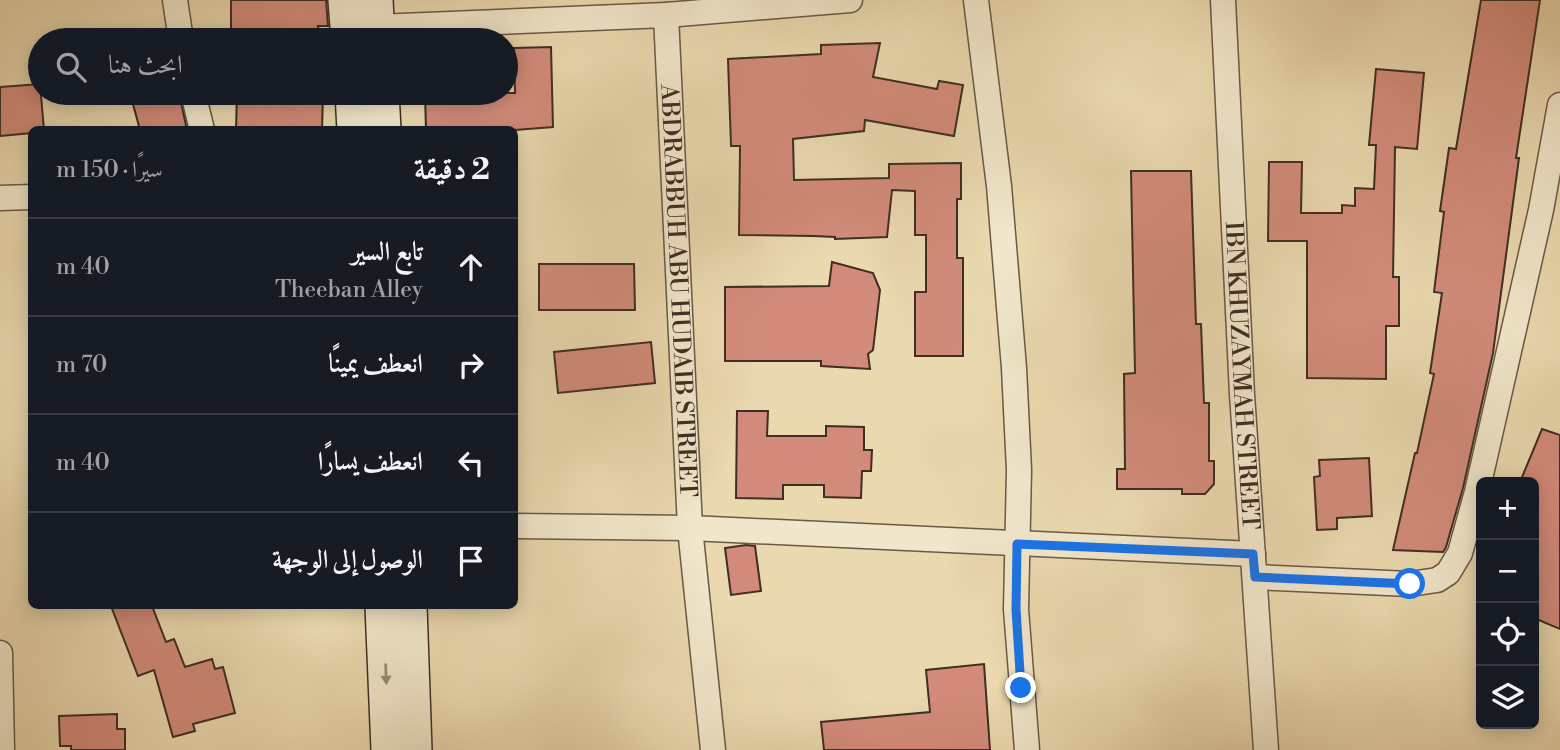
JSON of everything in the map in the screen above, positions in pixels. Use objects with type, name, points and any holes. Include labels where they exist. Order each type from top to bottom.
[{"type":"street","points":[[175,0],[179,28]]},
{"type":"street","points":[[346,0],[369,27],[666,15],[850,0]]},
{"type":"street","points":[[976,0],[999,186],[1009,298],[1019,470],[1016,609],[1027,750]]},
{"type":"street","name":"IBN KHUZAYMAH STREET","points":[[1223,0],[1234,242],[1266,750]]},
{"type":"street","name":"ABDRABBUH ABU HUDAIB STREET","points":[[666,15],[690,528],[713,750]]},
{"type":"street","points":[[196,105],[201,126]]},
{"type":"street","points":[[354,105],[355,126]]},
{"type":"street","points":[[382,105],[383,126]]},
{"type":"street","points":[[518,526],[690,528],[1017,544],[1254,565],[1410,584],[1437,580],[1448,573],[1460,552],[1477,492],[1541,210],[1560,105]]},
{"type":"street","points":[[0,198],[28,197]]},
{"type":"street","points":[[383,609],[389,750]]},
{"type":"street","points":[[409,609],[414,750]]},
{"type":"street","points":[[0,653],[2,750]]},
{"type":"building","points":[[231,0],[326,0],[328,26],[231,28]]},
{"type":"building","points":[[1481,0],[1540,0],[1516,158],[1519,158],[1493,353],[1463,488],[1446,547],[1443,552],[1393,550],[1434,374],[1430,373],[1442,293],[1434,292],[1444,212],[1440,211],[1449,148],[1456,149]]},
{"type":"building","points":[[880,43],[873,77],[937,89],[939,81],[963,85],[954,136],[865,120],[864,131],[793,139],[794,180],[889,178],[889,164],[961,163],[961,199],[957,199],[957,258],[963,258],[963,356],[915,356],[915,292],[926,292],[926,235],[915,235],[915,191],[892,190],[887,237],[835,239],[739,235],[740,146],[731,146],[728,59],[821,54],[821,45]]},
{"type":"building","points":[[551,47],[553,127],[518,130],[518,126],[426,126],[425,105],[518,105],[518,48]]},
{"type":"building","points":[[1376,69],[1424,73],[1417,149],[1395,147],[1393,277],[1399,277],[1399,326],[1386,326],[1386,379],[1307,378],[1307,241],[1268,241],[1269,162],[1302,162],[1301,213],[1342,213],[1342,205],[1355,206],[1355,188],[1374,189],[1376,145],[1369,145]]},
{"type":"building","points":[[28,85],[28,105],[42,105],[44,126],[28,126],[28,133],[0,136],[0,87]]},
{"type":"building","points":[[133,105],[182,105],[186,126],[139,126]]},
{"type":"building","points":[[237,105],[323,105],[322,126],[236,126]]},
{"type":"building","points":[[1131,171],[1191,171],[1196,324],[1201,324],[1204,403],[1209,403],[1209,461],[1214,461],[1214,484],[1205,494],[1182,494],[1182,489],[1117,489],[1117,469],[1125,469],[1124,374],[1135,373]]},
{"type":"building","points":[[832,262],[873,273],[880,290],[873,350],[868,354],[870,369],[821,366],[821,361],[725,361],[725,287],[829,286]]},
{"type":"building","points":[[539,264],[634,264],[635,310],[539,310]]},
{"type":"building","points":[[651,342],[655,383],[558,393],[554,352]]},
{"type":"building","points":[[737,411],[768,411],[767,436],[826,436],[826,426],[864,427],[864,450],[872,450],[871,471],[862,471],[861,498],[824,497],[824,485],[783,485],[783,499],[736,498]]},
{"type":"building","points":[[1542,429],[1560,435],[1560,629],[1539,620],[1539,477],[1522,477]]},
{"type":"building","points":[[1369,458],[1372,516],[1337,518],[1337,529],[1317,530],[1314,477],[1320,476],[1319,460]]},
{"type":"building","points":[[755,546],[761,591],[731,595],[725,548]]},
{"type":"building","points":[[112,609],[153,609],[166,642],[174,639],[185,667],[212,659],[215,669],[223,667],[235,713],[193,724],[195,731],[173,737],[154,670],[138,676]]},
{"type":"building","points":[[984,664],[990,750],[824,750],[821,722],[930,712],[926,670]]},
{"type":"building","points":[[117,714],[117,729],[125,729],[125,750],[71,750],[71,746],[60,746],[59,716]]},
{"type":"route","points":[[1021,688],[1016,609],[1017,544],[1253,554],[1255,577],[1410,584]]}]
